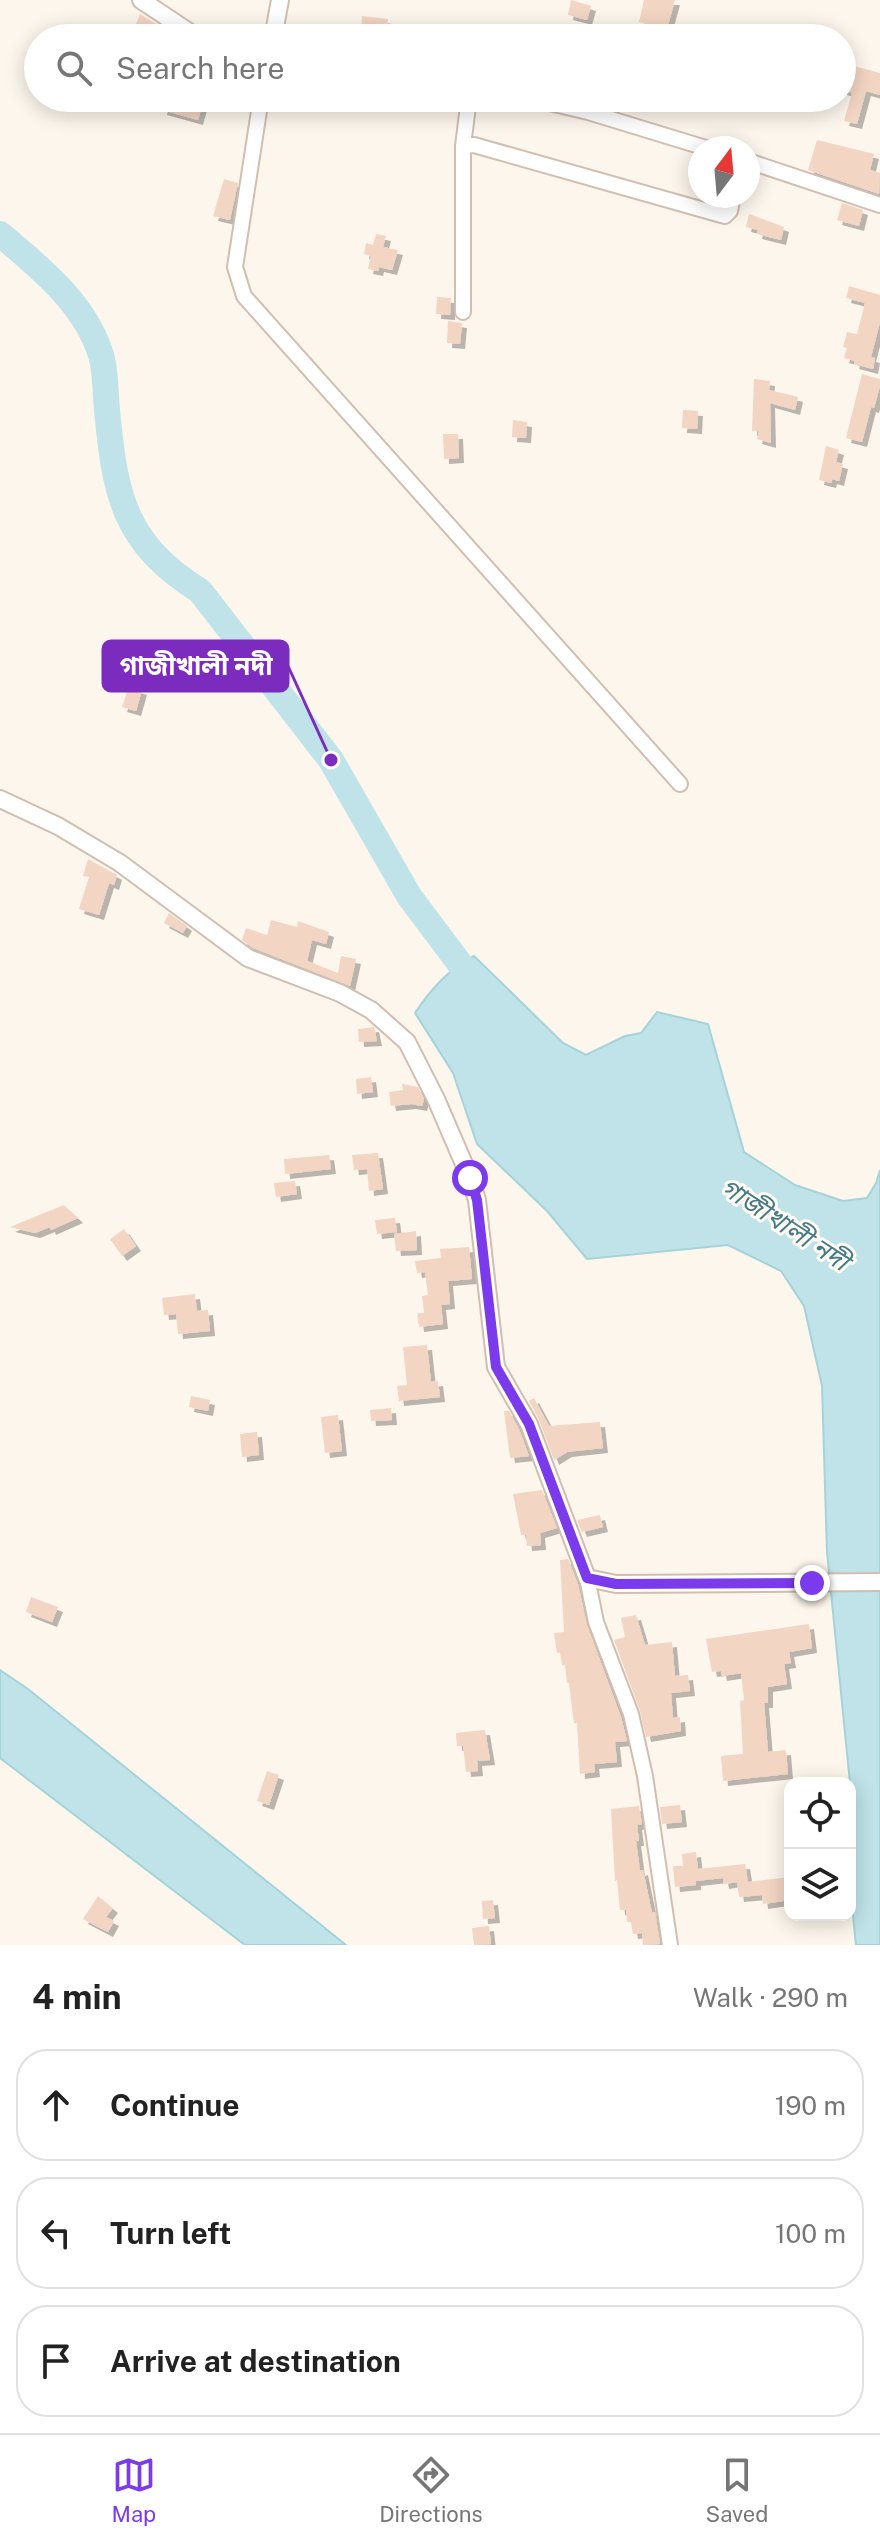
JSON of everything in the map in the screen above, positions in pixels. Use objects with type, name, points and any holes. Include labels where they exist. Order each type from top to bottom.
[{"type":"street","points":[[141,0],[177,24]]},
{"type":"street","points":[[276,24],[280,0]]},
{"type":"street","points":[[259,112],[235,267],[244,296],[680,784]]},
{"type":"street","points":[[463,312],[463,146],[467,112]]},
{"type":"street","points":[[588,112],[688,143]]},
{"type":"street","points":[[463,146],[474,145],[688,206]]},
{"type":"street","points":[[760,165],[880,205]]},
{"type":"street","points":[[697,208],[725,216],[731,208]]},
{"type":"street","points":[[0,799],[58,826],[120,863],[248,958],[340,993],[371,1010],[407,1042],[436,1099],[477,1200],[496,1367],[529,1424],[587,1578],[596,1622],[631,1714],[645,1776],[670,1945]]},
{"type":"street","points":[[587,1578],[616,1584],[880,1582]]},
{"type":"water","points":[[474,956],[563,1043],[586,1055],[625,1036],[641,1033],[657,1012],[708,1024],[744,1152],[795,1185],[843,1201],[867,1198],[880,1170],[880,1945],[856,1945],[854,1921],[856,1921],[856,1777],[849,1777],[827,1552],[822,1386],[804,1306],[781,1271],[728,1245],[587,1259],[547,1211],[477,1144],[453,1073],[415,1013],[456,967]]},
{"type":"water","points":[[0,1670],[28,1689],[346,1945],[245,1945],[0,1758]]},
{"type":"building","points":[[571,0],[591,6],[587,20],[568,15]]},
{"type":"building","points":[[644,0],[675,0],[668,24],[639,22]]},
{"type":"building","points":[[140,14],[156,24],[136,24]]},
{"type":"building","points":[[362,16],[388,19],[387,24],[362,24]]},
{"type":"building","points":[[856,67],[880,73],[880,95],[866,91],[857,124],[844,121],[847,112],[856,112]]},
{"type":"building","points":[[169,112],[200,112],[198,120]]},
{"type":"building","points":[[817,140],[874,154],[870,170],[880,173],[879,194],[808,170]]},
{"type":"building","points":[[224,179],[238,183],[230,220],[213,216]]},
{"type":"building","points":[[842,203],[863,210],[859,226],[837,220]]},
{"type":"building","points":[[749,214],[784,227],[781,240],[757,234],[758,230],[746,227]]},
{"type":"building","points":[[376,234],[386,236],[383,247],[398,250],[392,270],[379,267],[378,271],[368,269],[371,256],[364,254],[366,243],[373,245]]},
{"type":"building","points":[[849,286],[880,295],[880,322],[871,357],[875,358],[873,369],[844,358],[847,332],[857,334],[865,303],[846,298]]},
{"type":"building","points":[[437,297],[451,298],[450,315],[436,314]]},
{"type":"building","points":[[448,321],[462,323],[460,344],[447,343]]},
{"type":"building","points":[[862,374],[880,379],[880,386],[862,442],[846,438]]},
{"type":"building","points":[[754,379],[770,381],[769,390],[798,397],[795,410],[770,403],[771,443],[757,439],[759,431],[752,431]]},
{"type":"building","points":[[683,410],[698,411],[697,429],[682,428]]},
{"type":"building","points":[[513,420],[527,422],[526,438],[512,437]]},
{"type":"building","points":[[443,434],[458,434],[459,458],[444,459]]},
{"type":"building","points":[[826,446],[839,450],[836,462],[843,464],[839,481],[832,479],[831,483],[819,480]]},
{"type":"building","points":[[129,686],[142,690],[136,711],[122,707]]},
{"type":"building","points":[[88,859],[117,875],[114,885],[109,883],[99,915],[79,909],[89,877],[83,876]]},
{"type":"building","points":[[169,913],[187,926],[183,933],[164,923]]},
{"type":"building","points":[[271,920],[297,927],[298,921],[329,932],[326,944],[312,940],[307,961],[338,973],[341,956],[356,959],[350,986],[253,948],[242,940],[246,928],[267,935]]},
{"type":"building","points":[[374,1027],[377,1041],[359,1042],[358,1029]]},
{"type":"building","points":[[371,1077],[373,1092],[357,1094],[356,1079]]},
{"type":"building","points":[[402,1084],[418,1087],[424,1099],[422,1106],[391,1106],[389,1092],[403,1090]]},
{"type":"building","points":[[378,1153],[383,1189],[369,1191],[367,1169],[354,1170],[352,1155]]},
{"type":"building","points":[[329,1155],[331,1169],[285,1174],[284,1159]]},
{"type":"building","points":[[295,1181],[297,1194],[276,1197],[274,1183]]},
{"type":"building","points":[[64,1205],[78,1218],[51,1230],[50,1227],[35,1233],[10,1227]]},
{"type":"building","points":[[395,1218],[397,1232],[377,1234],[375,1220]]},
{"type":"building","points":[[124,1229],[136,1246],[122,1256],[110,1239]]},
{"type":"building","points":[[416,1231],[417,1250],[396,1251],[394,1234]]},
{"type":"building","points":[[469,1247],[472,1279],[448,1281],[450,1304],[441,1305],[443,1324],[419,1327],[417,1313],[424,1313],[422,1296],[428,1295],[425,1272],[417,1273],[415,1261],[441,1258],[440,1249]]},
{"type":"building","points":[[195,1294],[197,1311],[208,1310],[210,1331],[178,1334],[176,1314],[164,1315],[162,1298]]},
{"type":"building","points":[[427,1345],[431,1382],[438,1381],[440,1397],[399,1401],[397,1386],[407,1385],[403,1347]]},
{"type":"building","points":[[191,1396],[210,1400],[208,1411],[189,1407]]},
{"type":"building","points":[[534,1398],[549,1426],[600,1422],[603,1448],[567,1452],[554,1460],[529,1401]]},
{"type":"building","points":[[391,1408],[392,1420],[371,1421],[370,1410]]},
{"type":"building","points":[[504,1411],[509,1411],[519,1429],[529,1456],[510,1458]]},
{"type":"building","points":[[338,1415],[342,1451],[325,1453],[321,1417]]},
{"type":"building","points":[[257,1432],[259,1455],[242,1457],[240,1434]]},
{"type":"building","points":[[542,1490],[557,1528],[540,1533],[541,1545],[527,1546],[526,1535],[521,1535],[513,1494]]},
{"type":"building","points":[[600,1515],[603,1527],[582,1532],[577,1520]]},
{"type":"building","points":[[568,1559],[627,1741],[615,1742],[617,1762],[594,1764],[595,1772],[580,1774],[577,1723],[574,1723],[565,1665],[562,1665],[560,1653],[557,1653],[554,1633],[564,1632],[560,1560]]},
{"type":"building","points":[[31,1597],[58,1607],[52,1622],[26,1612]]},
{"type":"building","points":[[636,1615],[645,1645],[672,1642],[675,1676],[688,1675],[690,1691],[671,1693],[673,1718],[680,1717],[681,1731],[646,1737],[640,1711],[614,1640],[625,1637],[621,1618]]},
{"type":"building","points":[[809,1624],[812,1648],[789,1652],[791,1663],[784,1664],[787,1684],[768,1687],[768,1703],[764,1703],[768,1752],[786,1750],[788,1774],[723,1781],[721,1756],[743,1754],[741,1673],[722,1676],[721,1671],[712,1672],[706,1639]]},
{"type":"building","points":[[485,1730],[490,1760],[477,1761],[478,1771],[466,1772],[463,1746],[457,1746],[456,1733]]},
{"type":"building","points":[[267,1771],[279,1775],[269,1805],[257,1801]]},
{"type":"building","points":[[680,1805],[682,1822],[662,1824],[660,1807]]},
{"type":"building","points":[[639,1806],[642,1824],[637,1825],[639,1841],[636,1841],[640,1871],[643,1870],[652,1913],[655,1912],[660,1944],[643,1945],[642,1933],[633,1934],[626,1910],[620,1910],[615,1881],[611,1809]]},
{"type":"building","points":[[696,1852],[698,1869],[745,1864],[748,1882],[784,1878],[784,1901],[763,1904],[762,1895],[739,1897],[737,1882],[724,1884],[723,1878],[675,1887],[673,1866],[683,1866],[682,1854]]},
{"type":"building","points":[[98,1896],[113,1908],[106,1917],[114,1921],[108,1932],[83,1919]]},
{"type":"building","points":[[493,1900],[495,1918],[483,1919],[482,1901]]},
{"type":"building","points":[[489,1926],[491,1944],[474,1945],[472,1928]]},
{"type":"waterway","name":"গাজীখালী নদী","points":[[0,234],[59,287],[94,336],[104,368],[114,467],[128,514],[139,535],[174,573],[200,591],[331,760],[409,896],[460,964],[477,995]]},
{"type":"place","name":"গাজীখালী নদী","points":[[331,760]]},
{"type":"route","points":[[470,1178],[477,1200],[496,1367],[529,1424],[587,1578],[616,1584],[812,1583]]}]
